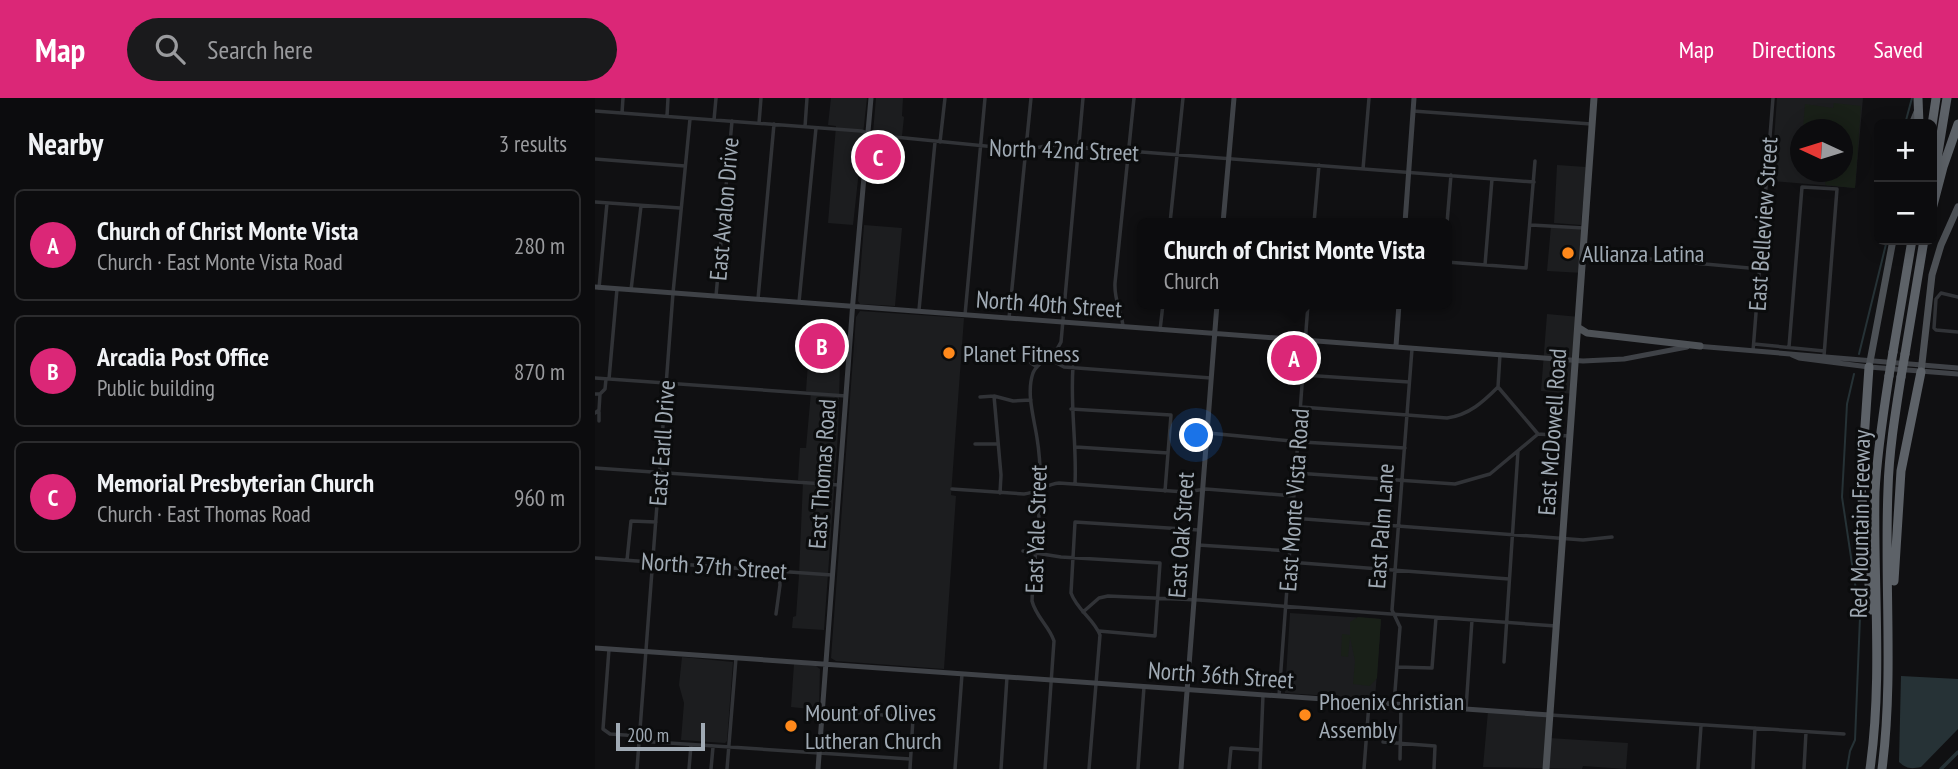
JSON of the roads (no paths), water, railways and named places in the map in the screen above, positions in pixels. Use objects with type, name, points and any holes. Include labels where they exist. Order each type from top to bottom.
[{"type":"highway","points":[[1919,119],[1920,98]]},
{"type":"highway","points":[[1933,119],[1936,98]]},
{"type":"highway","points":[[1933,182],[1947,98]]},
{"type":"highway","points":[[1937,193],[1957,128]]},
{"type":"highway","name":"Red Mountain Freeway","points":[[1870,769],[1877,685],[1876,481],[1880,436],[1911,245]]},
{"type":"highway","name":"Red Mountain Freeway","points":[[1882,769],[1888,705],[1888,488],[1891,444],[1924,245]]},
{"type":"highway","points":[[1869,364],[1861,485],[1877,685]]},
{"type":"highway","points":[[1889,628],[1900,475],[1922,369]]},
{"type":"main road","name":"East Thomas Road","points":[[818,769],[852,306],[871,98]]},
{"type":"main road","points":[[1223,218],[1234,98]]},
{"type":"main road","points":[[1405,218],[1414,98]]},
{"type":"main road","name":"East McDowell Road","points":[[1546,769],[1594,98]]},
{"type":"main road","points":[[1914,119],[1920,98]]},
{"type":"main road","points":[[1922,369],[1931,280],[1941,245],[1957,211]]},
{"type":"main road","points":[[1869,364],[1892,245]]},
{"type":"main road","name":"North 40th Street","points":[[597,288],[1577,360],[1624,359],[1669,349],[1700,346],[1792,355],[1824,353],[1869,364]]},
{"type":"main road","name":"East Oak Street","points":[[1181,769],[1216,309]]},
{"type":"main road","points":[[1396,346],[1399,309]]},
{"type":"main road","points":[[1579,328],[1587,333],[1700,346]]},
{"type":"main road","name":"North 40th Street","points":[[1792,355],[1799,358],[1958,374]]},
{"type":"main road","name":"North 40th Street","points":[[1922,369],[1958,368]]},
{"type":"main road","name":"North 36th Street","points":[[595,648],[1550,715]]},
{"type":"street","points":[[622,113],[623,98]]},
{"type":"street","points":[[667,116],[668,98]]},
{"type":"street","name":"East Avalon Drive","points":[[714,120],[716,98]]},
{"type":"street","points":[[759,123],[761,98]]},
{"type":"street","points":[[805,127],[807,98]]},
{"type":"street","points":[[919,312],[945,98]]},
{"type":"street","points":[[965,315],[985,98]]},
{"type":"street","points":[[1009,318],[1031,98]]},
{"type":"street","points":[[1031,363],[1037,367],[1049,359],[1060,345],[1083,98]]},
{"type":"street","points":[[1123,327],[1122,317],[1114,299],[1133,98]]},
{"type":"street","points":[[1170,218],[1183,98]]},
{"type":"street","points":[[1363,169],[1369,98]]},
{"type":"street","name":"East Belleview Street","points":[[1753,351],[1773,98]]},
{"type":"street","name":"North 42nd Street","points":[[595,111],[774,124],[980,147],[1026,150],[1043,145],[1079,147],[1534,182]]},
{"type":"street","points":[[1413,111],[1593,124]]},
{"type":"street","name":"East Earll Drive","points":[[637,769],[673,293],[690,118]]},
{"type":"street","name":"East Avalon Drive","points":[[716,296],[732,121]]},
{"type":"street","points":[[758,299],[774,124]]},
{"type":"street","points":[[799,302],[815,128]]},
{"type":"street","points":[[595,159],[685,166]]},
{"type":"street","points":[[1452,262],[1526,268],[1535,161]]},
{"type":"street","points":[[1314,218],[1319,165]]},
{"type":"street","points":[[1447,218],[1451,176]]},
{"type":"street","points":[[1485,265],[1492,179]]},
{"type":"street","points":[[1754,344],[1824,353],[1837,190],[1802,187],[1789,347]]},
{"type":"street","points":[[595,202],[680,208]]},
{"type":"street","points":[[597,288],[607,203]]},
{"type":"street","points":[[631,290],[641,206]]},
{"type":"street","points":[[1531,225],[1586,228]]},
{"type":"street","points":[[1584,253],[1760,269]]},
{"type":"street","points":[[599,421],[597,411],[606,378],[617,289]]},
{"type":"street","points":[[1958,297],[1941,293],[1936,299],[1934,328],[1958,332]]},
{"type":"street","points":[[1160,330],[1162,309]]},
{"type":"street","name":"East Monte Vista Road","points":[[1279,696],[1308,309]]},
{"type":"street","name":"East Palm Lane","points":[[1400,759],[1397,667],[1400,628],[1393,615],[1412,347]]},
{"type":"street","points":[[1301,407],[1456,417],[1479,405],[1498,387],[1500,354]]},
{"type":"street","points":[[1049,359],[1060,366],[1073,368],[1210,378]]},
{"type":"street","name":"East Yale Street","points":[[1037,367],[1031,381],[1031,400],[1041,463],[1032,601],[1037,615],[1053,636],[1045,769]]},
{"type":"street","points":[[1073,368],[1071,409],[1076,447],[1075,484]]},
{"type":"street","points":[[1303,375],[1409,382]]},
{"type":"street","points":[[595,377],[846,396]]},
{"type":"street","points":[[1498,387],[1538,434]]},
{"type":"street","points":[[993,396],[1001,475],[1000,493]]},
{"type":"street","points":[[980,397],[1031,400]]},
{"type":"street","points":[[1071,409],[1171,415],[1165,491]]},
{"type":"street","points":[[1206,433],[1405,448]]},
{"type":"street","points":[[1296,473],[1451,485],[1490,474],[1538,434],[1571,436]]},
{"type":"street","points":[[975,444],[998,443]]},
{"type":"street","points":[[1076,447],[1168,453]]},
{"type":"street","points":[[1504,662],[1518,451]]},
{"type":"street","points":[[595,468],[839,485]]},
{"type":"street","points":[[952,489],[1024,494],[1055,483],[1294,496]]},
{"type":"street","points":[[1292,518],[1590,540],[1612,537]]},
{"type":"street","points":[[627,560],[631,521],[656,522]]},
{"type":"street","points":[[1090,769],[1099,631],[1071,593],[1075,522],[1199,530]]},
{"type":"street","points":[[1198,545],[1290,551]]},
{"type":"street","points":[[1023,551],[1072,558],[1160,563],[1155,636],[1099,631]]},
{"type":"street","name":"North 37th Street","points":[[595,558],[832,575]]},
{"type":"street","points":[[1289,562],[1509,579]]},
{"type":"street","points":[[776,614],[779,571]]},
{"type":"street","points":[[1083,612],[1104,596],[1556,626]]},
{"type":"street","points":[[1397,667],[1432,668],[1436,618]]},
{"type":"street","points":[[1466,709],[1472,621]]},
{"type":"street","points":[[609,649],[603,725],[605,732],[691,745],[910,759]]},
{"type":"street","points":[[727,769],[736,658]]},
{"type":"street","points":[[955,769],[962,674]]},
{"type":"street","points":[[1001,769],[1007,677]]},
{"type":"street","points":[[1138,769],[1144,687]]},
{"type":"street","points":[[1260,769],[1263,695]]},
{"type":"street","points":[[1364,769],[1369,703]]},
{"type":"street","points":[[823,709],[913,718],[910,769]]},
{"type":"street","name":"North 36th Street","points":[[1550,715],[1844,734]]},
{"type":"street","points":[[1698,769],[1701,725]]},
{"type":"street","points":[[1753,769],[1755,729]]},
{"type":"street","points":[[1804,769],[1806,732]]},
{"type":"street","points":[[1383,742],[1435,746],[1434,769]]},
{"type":"street","points":[[689,769],[691,745]]},
{"type":"street","points":[[711,769],[713,746]]},
{"type":"street","points":[[1229,769],[1231,748],[1261,750]]},
{"type":"waterway","points":[[1906,119],[1912,98]]},
{"type":"waterway","points":[[1859,354],[1886,245]]},
{"type":"waterway","points":[[1847,769],[1855,740],[1860,617],[1842,497],[1847,404],[1854,374]]},
{"type":"waterway","points":[[1941,769],[1958,752]]},
{"type":"place","name":"Memorial Presbyterian Church","points":[[878,157]]},
{"type":"place","name":"Allianza Latina","points":[[1568,253]]},
{"type":"place","name":"Arcadia Post Office","points":[[822,346]]},
{"type":"place","name":"Planet Fitness","points":[[949,353]]},
{"type":"place","name":"Church of Christ Monte Vista","points":[[1294,358]]},
{"type":"place","name":"Phoenix Christian Assembly","points":[[1305,715]]},
{"type":"place","name":"Mount of Olives Lutheran Church","points":[[791,726]]}]
